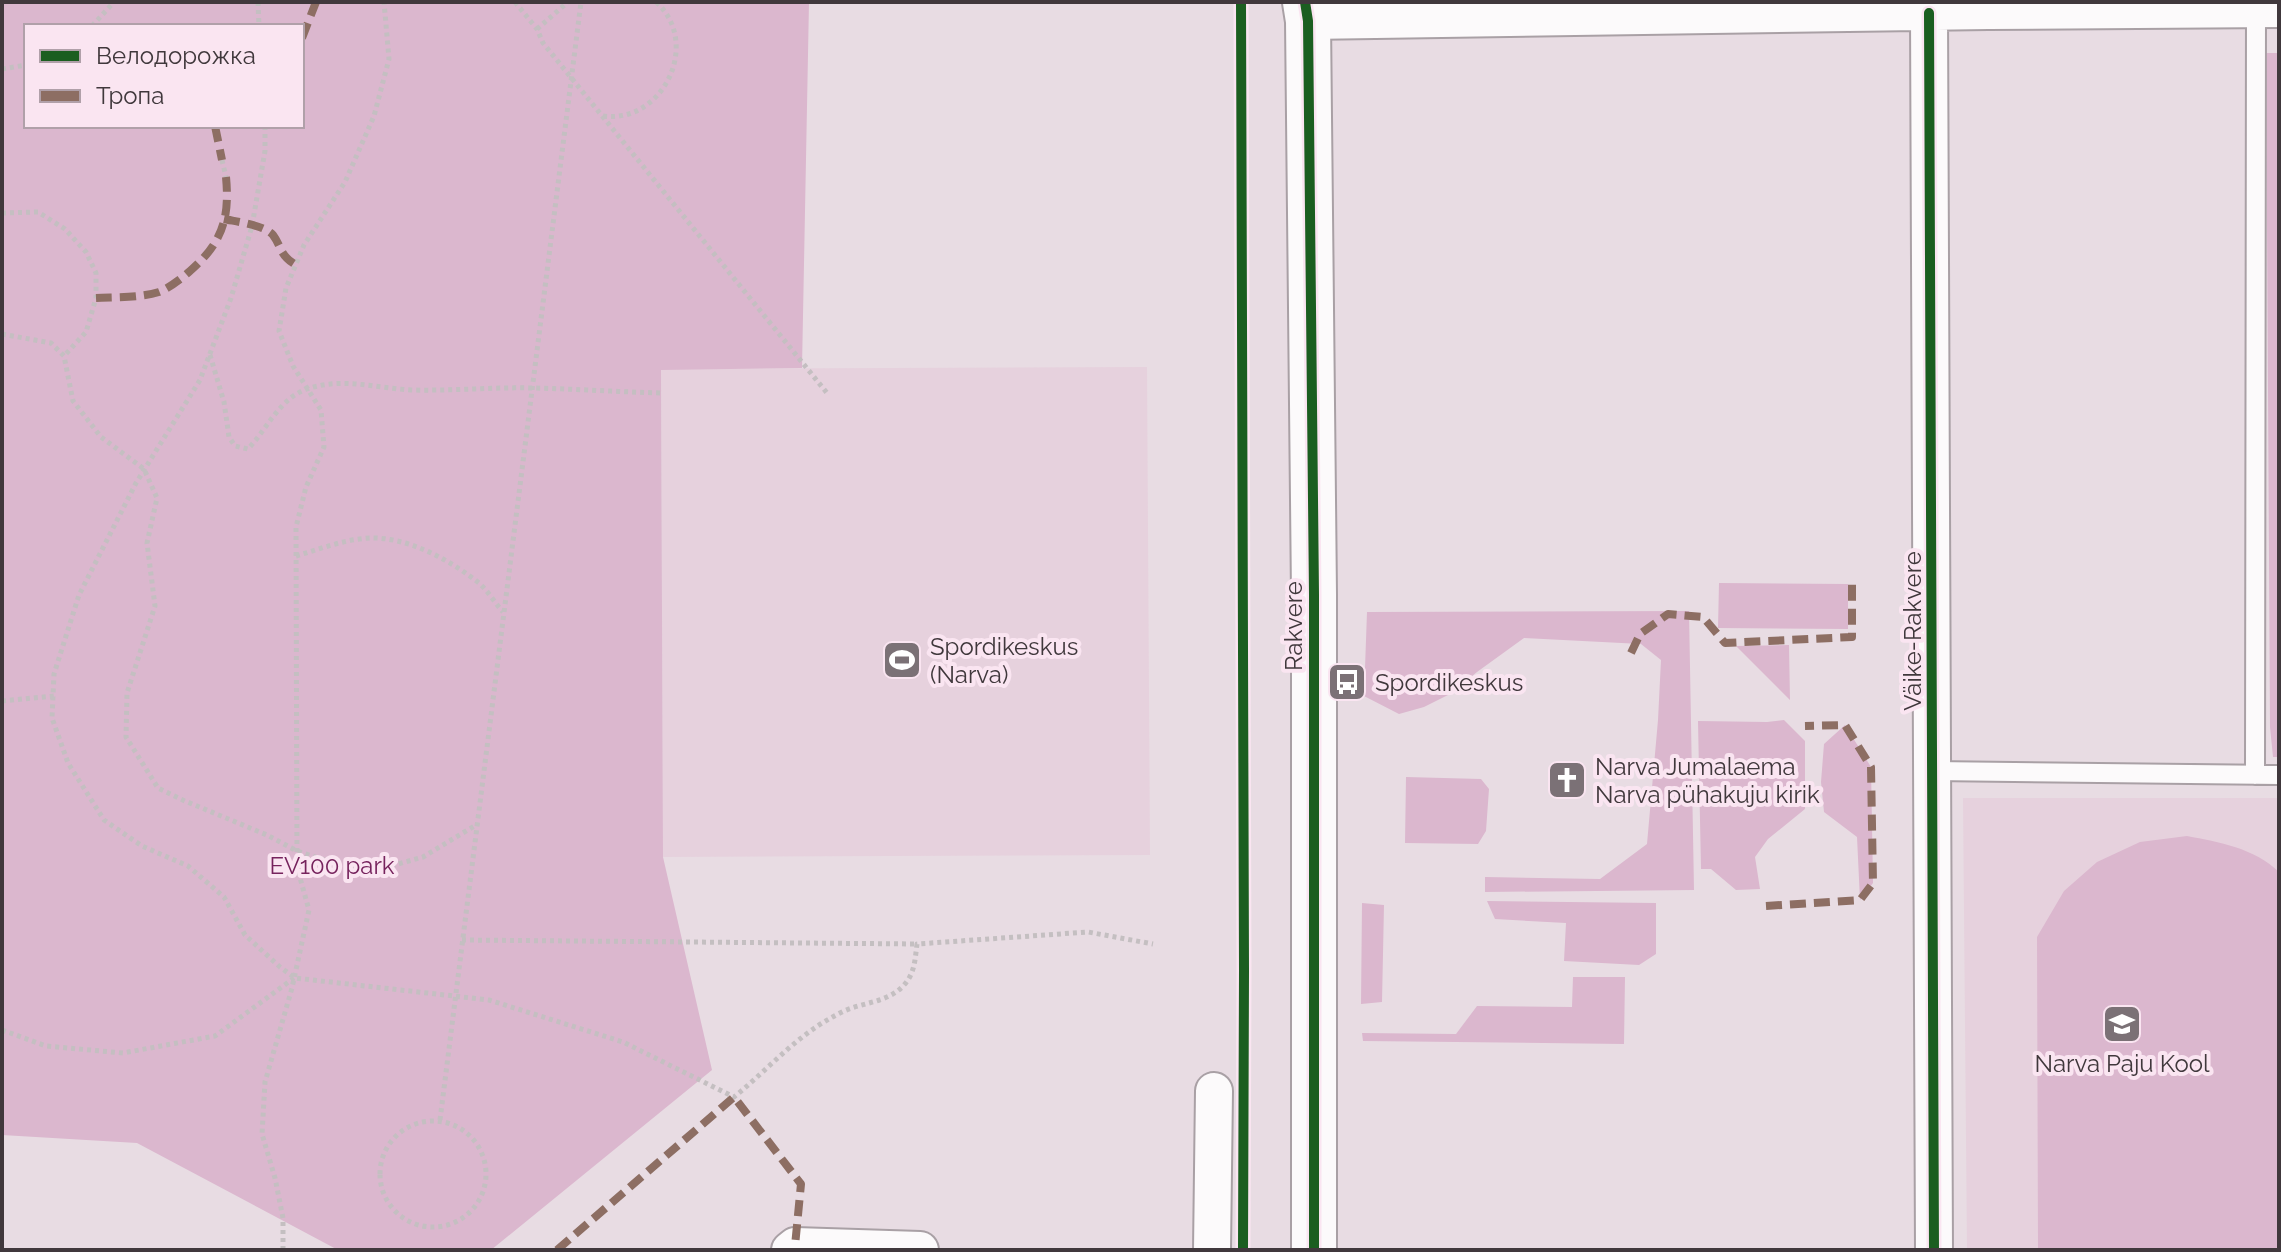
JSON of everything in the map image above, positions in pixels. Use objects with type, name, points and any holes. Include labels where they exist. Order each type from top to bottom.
[{"type":"street","points":[[1306,11],[1929,13],[2268,9]]},
{"type":"street","name":"Rakvere","points":[[1306,11],[1314,595],[1314,1250]]},
{"type":"street","name":"Väike-Rakvere","points":[[1929,13],[1934,1250]]},
{"type":"street","points":[[1212,1250],[1214,1091]]},
{"type":"street","points":[[790,1250],[795,1246],[920,1250]]},
{"type":"lane","points":[[2255,775],[2268,9]]},
{"type":"lane","points":[[1933,771],[2279,775]]},
{"type":"path","points":[[94,24],[114,2]]},
{"type":"path","points":[[258,2],[259,24]]},
{"type":"path","points":[[283,1250],[283,1218],[262,1134],[265,1082],[295,978],[309,910],[297,867],[296,527],[306,487],[324,447],[321,410],[293,366],[279,331],[286,288],[304,245],[345,182],[374,116],[389,59],[384,2]]},
{"type":"path","points":[[515,2],[537,29],[543,43],[827,393]]},
{"type":"path","points":[[537,29],[568,2]]},
{"type":"path","points":[[440,1120],[581,2]]},
{"type":"path","points":[[602,116],[629,114],[648,105],[664,90],[674,70],[677,49],[673,27],[656,2]]},
{"type":"path","points":[[2,69],[24,65]]},
{"type":"path","points":[[265,128],[265,151],[252,226],[231,298],[200,380],[144,469],[79,595],[54,674],[52,718],[68,763],[104,820],[142,846],[188,866],[224,897],[245,935],[295,978],[489,1000],[623,1042],[734,1097],[801,1036],[844,1011],[884,1000],[903,986],[914,968],[917,944]]},
{"type":"path","points":[[222,160],[226,177]]},
{"type":"path","points":[[2,213],[38,212],[65,229],[86,252],[96,273],[96,298],[86,332],[64,356]]},
{"type":"path","points":[[2,334],[51,343],[64,356],[73,401],[101,437],[144,469],[157,498],[147,543],[155,606],[127,693],[126,737],[158,788],[297,851],[336,864],[380,869],[423,857],[477,824]]},
{"type":"path","points":[[210,354],[224,402],[229,437],[235,446],[248,449],[293,395],[335,383],[409,390],[532,388],[663,393]]},
{"type":"path","points":[[296,556],[371,538],[407,544],[444,558],[481,585],[504,613]]},
{"type":"path","points":[[2,701],[54,696]]},
{"type":"path","points":[[462,940],[917,944],[1088,932],[1153,944]]},
{"type":"path","points":[[2,1030],[46,1046],[123,1053],[215,1036],[295,978]]},
{"type":"path","points":[[440,1120],[472,1136],[482,1152],[487,1170],[485,1189],[477,1205],[464,1218],[446,1226],[428,1227],[412,1223],[398,1214],[387,1201],[381,1185],[380,1168],[384,1152],[394,1138],[422,1121],[440,1120]]},
{"type":"shaded area","name":"Spordikeskus (Narva)","points":[[1147,367],[1150,855],[663,857],[661,369]]},
{"type":"shaded area","name":"Narva Paju Kool","points":[[1963,798],[2279,798],[2279,1250],[1967,1250]]},
{"type":"green space","name":"EV100 park","points":[[2,2],[809,2],[802,368],[661,370],[663,857],[712,1070],[491,1250],[338,1250],[137,1143],[2,1135]]},
{"type":"green space","points":[[2266,53],[2279,53],[2279,757],[2273,757],[2270,727]]},
{"type":"green space","points":[[1719,583],[1848,584],[1848,629],[1718,628]]},
{"type":"green space","points":[[1689,611],[1694,890],[1485,892],[1485,877],[1600,879],[1647,844],[1661,660],[1641,644],[1524,638],[1450,694],[1424,707],[1399,714],[1364,696],[1367,612]]},
{"type":"green space","points":[[1789,645],[1790,700],[1736,646]]},
{"type":"green space","points":[[1784,720],[1805,741],[1805,809],[1768,839],[1755,857],[1760,889],[1736,890],[1711,869],[1701,869],[1698,721]]},
{"type":"green space","points":[[1845,725],[1871,767],[1873,883],[1860,900],[1857,837],[1824,812],[1821,782],[1824,744]]},
{"type":"green space","points":[[1406,777],[1481,779],[1489,789],[1486,831],[1478,844],[1405,843]]},
{"type":"green space","name":"Narva Paju Kool","points":[[2187,836],[2247,852],[2279,872],[2279,1250],[2038,1250],[2037,937],[2064,891],[2097,862],[2140,842]]},
{"type":"green space","points":[[1487,901],[1656,903],[1656,954],[1639,965],[1564,961],[1566,923],[1495,919]]},
{"type":"green space","points":[[1362,903],[1384,905],[1382,1002],[1361,1004]]},
{"type":"green space","points":[[1573,977],[1625,977],[1624,1044],[1363,1041],[1362,1033],[1456,1034],[1477,1006],[1572,1007]]},
{"type":"marked path","points":[[304,33],[316,2]]},
{"type":"marked path","points":[[215,128],[222,160]]},
{"type":"marked path","points":[[96,298],[159,292],[201,261],[222,229],[227,205],[226,177]]},
{"type":"marked path","points":[[224,219],[250,224],[269,232],[296,265]]},
{"type":"marked path","points":[[1631,653],[1640,634],[1668,614],[1703,617],[1725,643],[1852,637],[1852,582]]},
{"type":"marked path","points":[[1766,906],[1860,900],[1873,883],[1871,767],[1845,725],[1805,726]]},
{"type":"marked path","points":[[557,1250],[734,1097],[801,1184],[795,1246]]},
{"type":"cycle path","points":[[1241,2],[1243,1250]]},
{"type":"cycle path","points":[[1305,2],[1308,21],[1314,595],[1314,1250]]},
{"type":"cycle path","points":[[1929,13],[1934,1250]]},
{"type":"place","name":"Spordikeskus (Narva)","points":[[902,660]]},
{"type":"place","name":"Spordikeskus","points":[[1347,682]]},
{"type":"place","name":"Narva Jumalaema Narva pühakuju kirik","points":[[1567,780]]},
{"type":"place","name":"Narva Paju Kool","points":[[2122,1024]]}]
